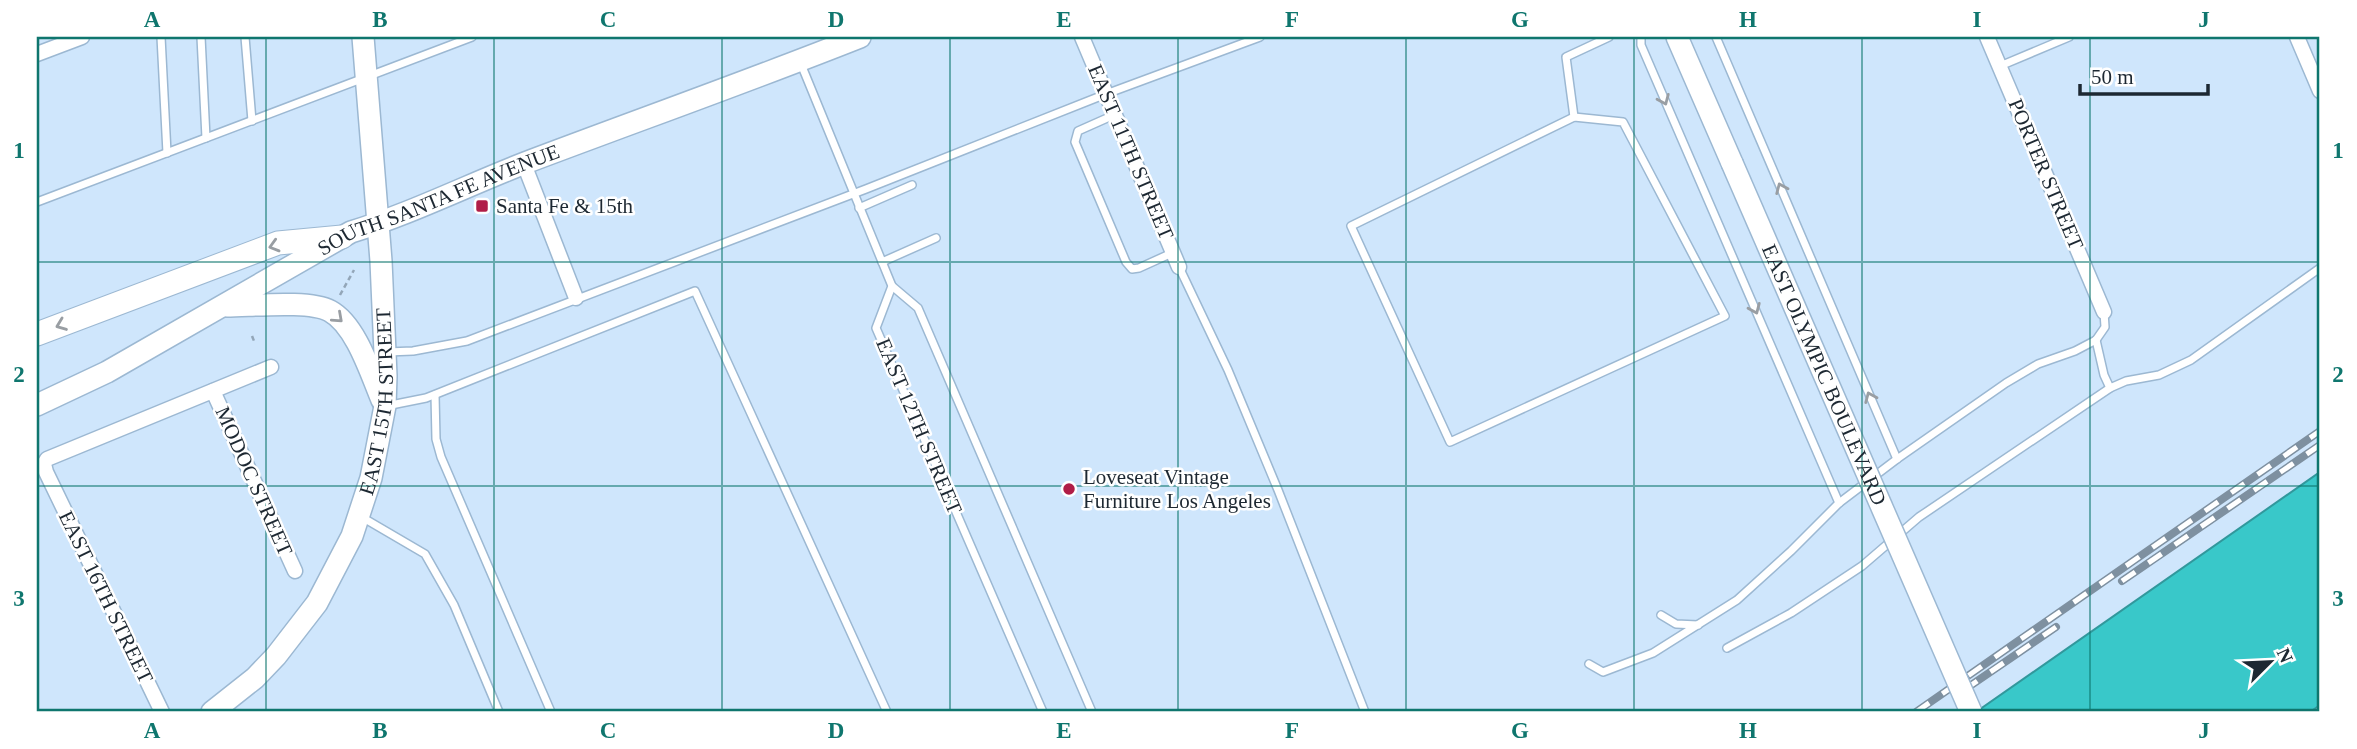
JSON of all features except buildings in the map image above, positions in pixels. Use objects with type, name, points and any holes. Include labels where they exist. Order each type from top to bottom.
[{"type":"main road","name":"EAST 15TH STREET","points":[[212,712],[255,678],[297,632],[334,572],[372,478],[385,406],[385,352],[363,37]]},
{"type":"main road","name":"EAST OLYMPIC BOULEVARD","points":[[1677,37],[1971,712]]},
{"type":"main road","name":"SOUTH SANTA FE AVENUE","points":[[37,405],[107,372],[342,237],[524,164],[855,38]]},
{"type":"main road","points":[[37,334],[278,243],[342,237]]},
{"type":"main road","points":[[225,306],[300,305],[317,306],[331,311],[351,333],[385,406]]},
{"type":"street","points":[[37,54],[82,37]]},
{"type":"street","name":"EAST 11TH STREET","points":[[1082,37],[1179,267]]},
{"type":"street","name":"PORTER STREET","points":[[1987,37],[2104,312]]},
{"type":"street","points":[[2297,37],[2320,91]]},
{"type":"street","points":[[524,164],[576,298]]},
{"type":"street","points":[[45,476],[44,464],[47,459],[271,367]]},
{"type":"street","name":"MODOC STREET","points":[[213,391],[295,571]]},
{"type":"street","name":"EAST 16TH STREET","points":[[45,476],[162,712]]},
{"type":"lane","points":[[161,37],[167,153]]},
{"type":"lane","points":[[201,37],[206,138]]},
{"type":"lane","points":[[244,37],[252,121]]},
{"type":"lane","points":[[37,202],[472,37]]},
{"type":"lane","points":[[385,352],[413,351],[467,341],[1260,37]]},
{"type":"lane","points":[[1574,117],[1566,57],[1609,37]]},
{"type":"lane","points":[[1641,37],[1640,46],[1839,503]]},
{"type":"lane","points":[[1716,37],[1897,459]]},
{"type":"lane","points":[[1999,66],[2069,37]]},
{"type":"lane","points":[[799,60],[892,286],[918,308],[1092,712]]},
{"type":"lane","points":[[1114,114],[1078,131],[1075,142],[1117,241],[1132,269],[1173,252]]},
{"type":"lane","points":[[1574,117],[1623,122],[1725,316],[1450,442],[1350,226],[1574,117]]},
{"type":"lane","points":[[859,208],[912,185]]},
{"type":"lane","points":[[882,262],[936,237]]},
{"type":"lane","points":[[1179,267],[1233,382],[1365,712]]},
{"type":"lane","points":[[1727,648],[1791,613],[1862,566],[1919,517],[2110,388],[2126,381],[2159,375],[2191,360],[2320,268]]},
{"type":"lane","name":"EAST 12TH STREET","points":[[892,286],[876,328],[1043,712]]},
{"type":"lane","points":[[385,406],[435,394],[695,290],[887,712]]},
{"type":"lane","points":[[1589,664],[1603,672],[1653,653],[1737,600],[1839,503],[1897,459],[2006,383],[2038,364],[2075,351],[2096,340],[2105,327],[2104,312]]},
{"type":"lane","points":[[2096,340],[2104,375],[2110,388]]},
{"type":"lane","points":[[435,394],[436,439],[441,457],[551,712]]},
{"type":"lane","points":[[359,515],[425,554],[454,605],[499,712]]},
{"type":"lane","points":[[1661,615],[1676,624],[1698,625]]},
{"type":"path","points":[[338,298],[354,270]]},
{"type":"path","points":[[251,336],[254,341]]},
{"type":"shaded area","points":[[2320,472],[2320,705],[2310,712],[1976,712]]},
{"type":"railway","points":[[1916,712],[2320,431]]},
{"type":"railway","points":[[2122,581],[2320,445]]},
{"type":"railway","points":[[1964,690],[2056,627]]},
{"type":"place","name":"Santa Fe & 15th","points":[[482,206]]},
{"type":"place","name":"Loveseat Vintage Furniture Los Angeles","points":[[1069,489]]}]
